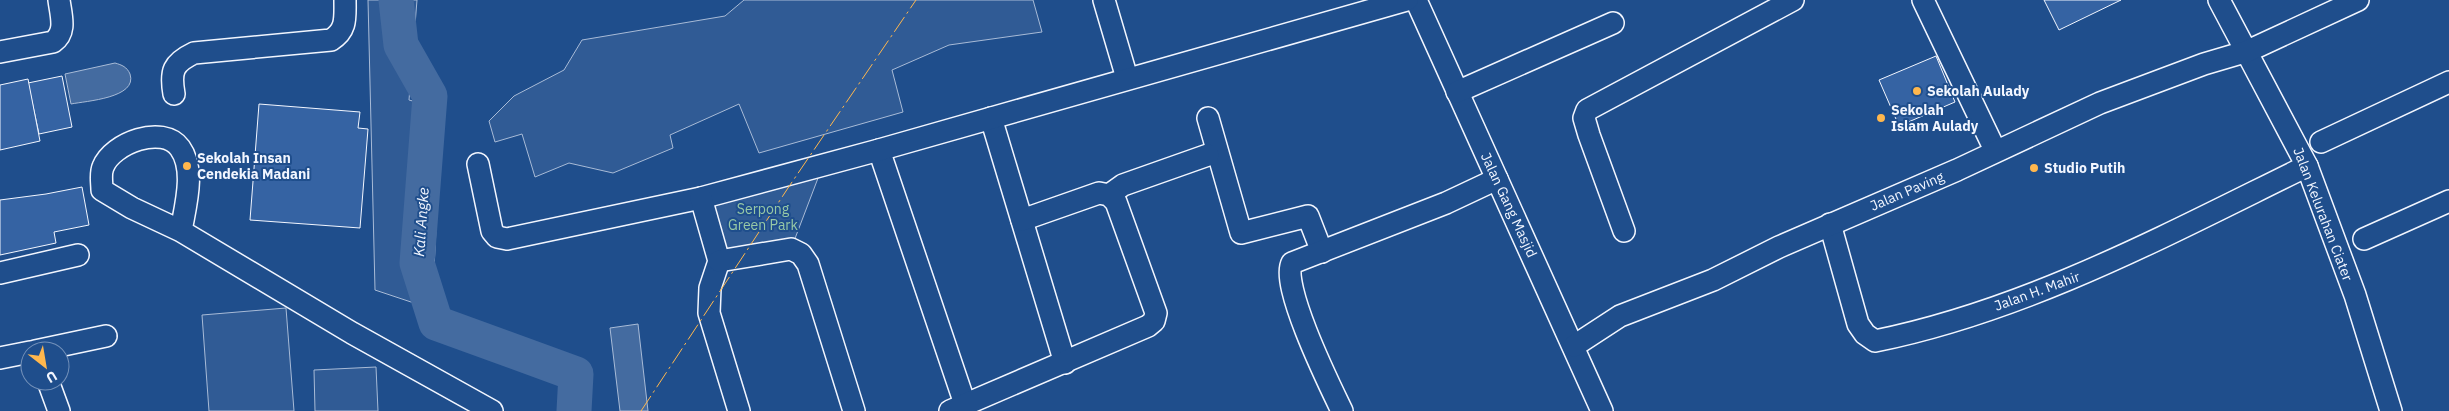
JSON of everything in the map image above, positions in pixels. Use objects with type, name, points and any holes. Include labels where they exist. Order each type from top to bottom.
[{"type":"street","points":[[0,52],[53,42],[60,37],[63,28],[59,0]]},
{"type":"street","points":[[174,94],[172,80],[174,67],[182,58],[194,53],[331,40],[339,35],[345,27],[345,0]]},
{"type":"street","points":[[1104,0],[1127,78]]},
{"type":"street","points":[[478,164],[492,231],[497,237],[507,239],[701,198],[879,150],[1407,0]]},
{"type":"street","name":"Jalan Gang Masjid","points":[[1416,0],[1602,411]]},
{"type":"street","points":[[1624,231],[1589,135],[1584,118],[1587,110],[1793,0]]},
{"type":"street","points":[[1923,0],[1995,150]]},
{"type":"street","name":"Jalan Kelurahan Ciater","points":[[2219,0],[2248,51],[2307,166],[2355,295],[2391,411]]},
{"type":"street","name":"Jalan Paving","points":[[1574,346],[1620,316],[1713,280],[1830,224],[1957,170],[1995,150],[2100,103],[2204,64],[2248,51],[2358,0]]},
{"type":"street","points":[[1457,92],[1613,23]]},
{"type":"street","points":[[2322,142],[2449,82]]},
{"type":"street","points":[[990,118],[1065,362]]},
{"type":"street","points":[[1208,118],[1242,234],[1308,216],[1322,252]]},
{"type":"street","points":[[181,231],[188,183],[186,165],[180,148],[164,138],[132,140],[114,152],[103,166],[102,190],[132,208],[181,231],[352,333],[492,411]]},
{"type":"street","points":[[879,150],[958,407],[1148,326],[1154,321],[1156,313],[1116,202],[1109,195],[1099,193],[1022,220]]},
{"type":"street","points":[[1109,195],[1123,185],[1208,155]]},
{"type":"street","name":"Jalan H. Mahir","points":[[1830,224],[1858,324],[1865,334],[1875,341],[1930,328],[2030,295],[2081,274],[2307,166]]},
{"type":"street","points":[[1342,411],[1317,358],[1289,279],[1289,269],[1292,263],[1446,203],[1497,179]]},
{"type":"street","points":[[701,198],[719,261],[710,288],[709,313],[739,411]]},
{"type":"street","points":[[2364,239],[2449,201]]},
{"type":"street","points":[[719,261],[791,249],[801,254],[808,264],[854,411]]},
{"type":"street","points":[[0,273],[78,255]]},
{"type":"street","points":[[70,344],[106,336]]},
{"type":"street","points":[[0,358],[20,354]]},
{"type":"street","points":[[52,391],[59,411]]},
{"type":"shaded area","points":[[368,0],[417,0],[409,100],[442,109],[432,309],[375,290]]},
{"type":"shaded area","points":[[744,0],[1033,0],[1042,32],[949,45],[892,70],[903,112],[759,153],[739,104],[670,135],[673,148],[613,173],[569,163],[535,177],[522,134],[495,142],[489,121],[514,96],[564,70],[582,40],[725,16]]},
{"type":"shaded area","points":[[115,63],[124,67],[130,74],[130,82],[126,88],[109,97],[71,104],[65,74]]},
{"type":"shaded area","name":"Serpong Green Park","points":[[823,165],[791,249],[719,261],[701,198]]},
{"type":"shaded area","points":[[286,308],[294,411],[209,411],[202,315]]},
{"type":"shaded area","points":[[638,324],[648,411],[620,411],[610,328]]},
{"type":"shaded area","points":[[376,367],[378,411],[315,411],[314,370]]},
{"type":"building","points":[[2044,0],[2121,0],[2059,30]]},
{"type":"building","name":"Sekolah Aulady","points":[[1936,56],[1955,102],[1899,126],[1879,80]]},
{"type":"building","points":[[62,76],[72,127],[39,134],[28,83]]},
{"type":"building","points":[[28,79],[40,141],[0,150],[0,85]]},
{"type":"building","points":[[259,104],[360,112],[358,128],[368,129],[360,228],[250,220]]},
{"type":"building","points":[[82,187],[89,225],[54,232],[56,243],[0,255],[0,200]]},
{"type":"waterway","name":"Kali Angke","points":[[396,0],[401,45],[430,96],[417,263],[436,323],[576,374],[574,411]]},
{"type":"power","points":[[641,411],[790,185],[916,0]]},
{"type":"place","name":"Sekolah Aulady","points":[[1917,91]]},
{"type":"place","name":"Sekolah Islam Aulady","points":[[1881,118]]},
{"type":"place","name":"Sekolah Insan Cendekia Madani","points":[[187,166]]},
{"type":"place","name":"Studio Putih","points":[[2034,168]]}]
